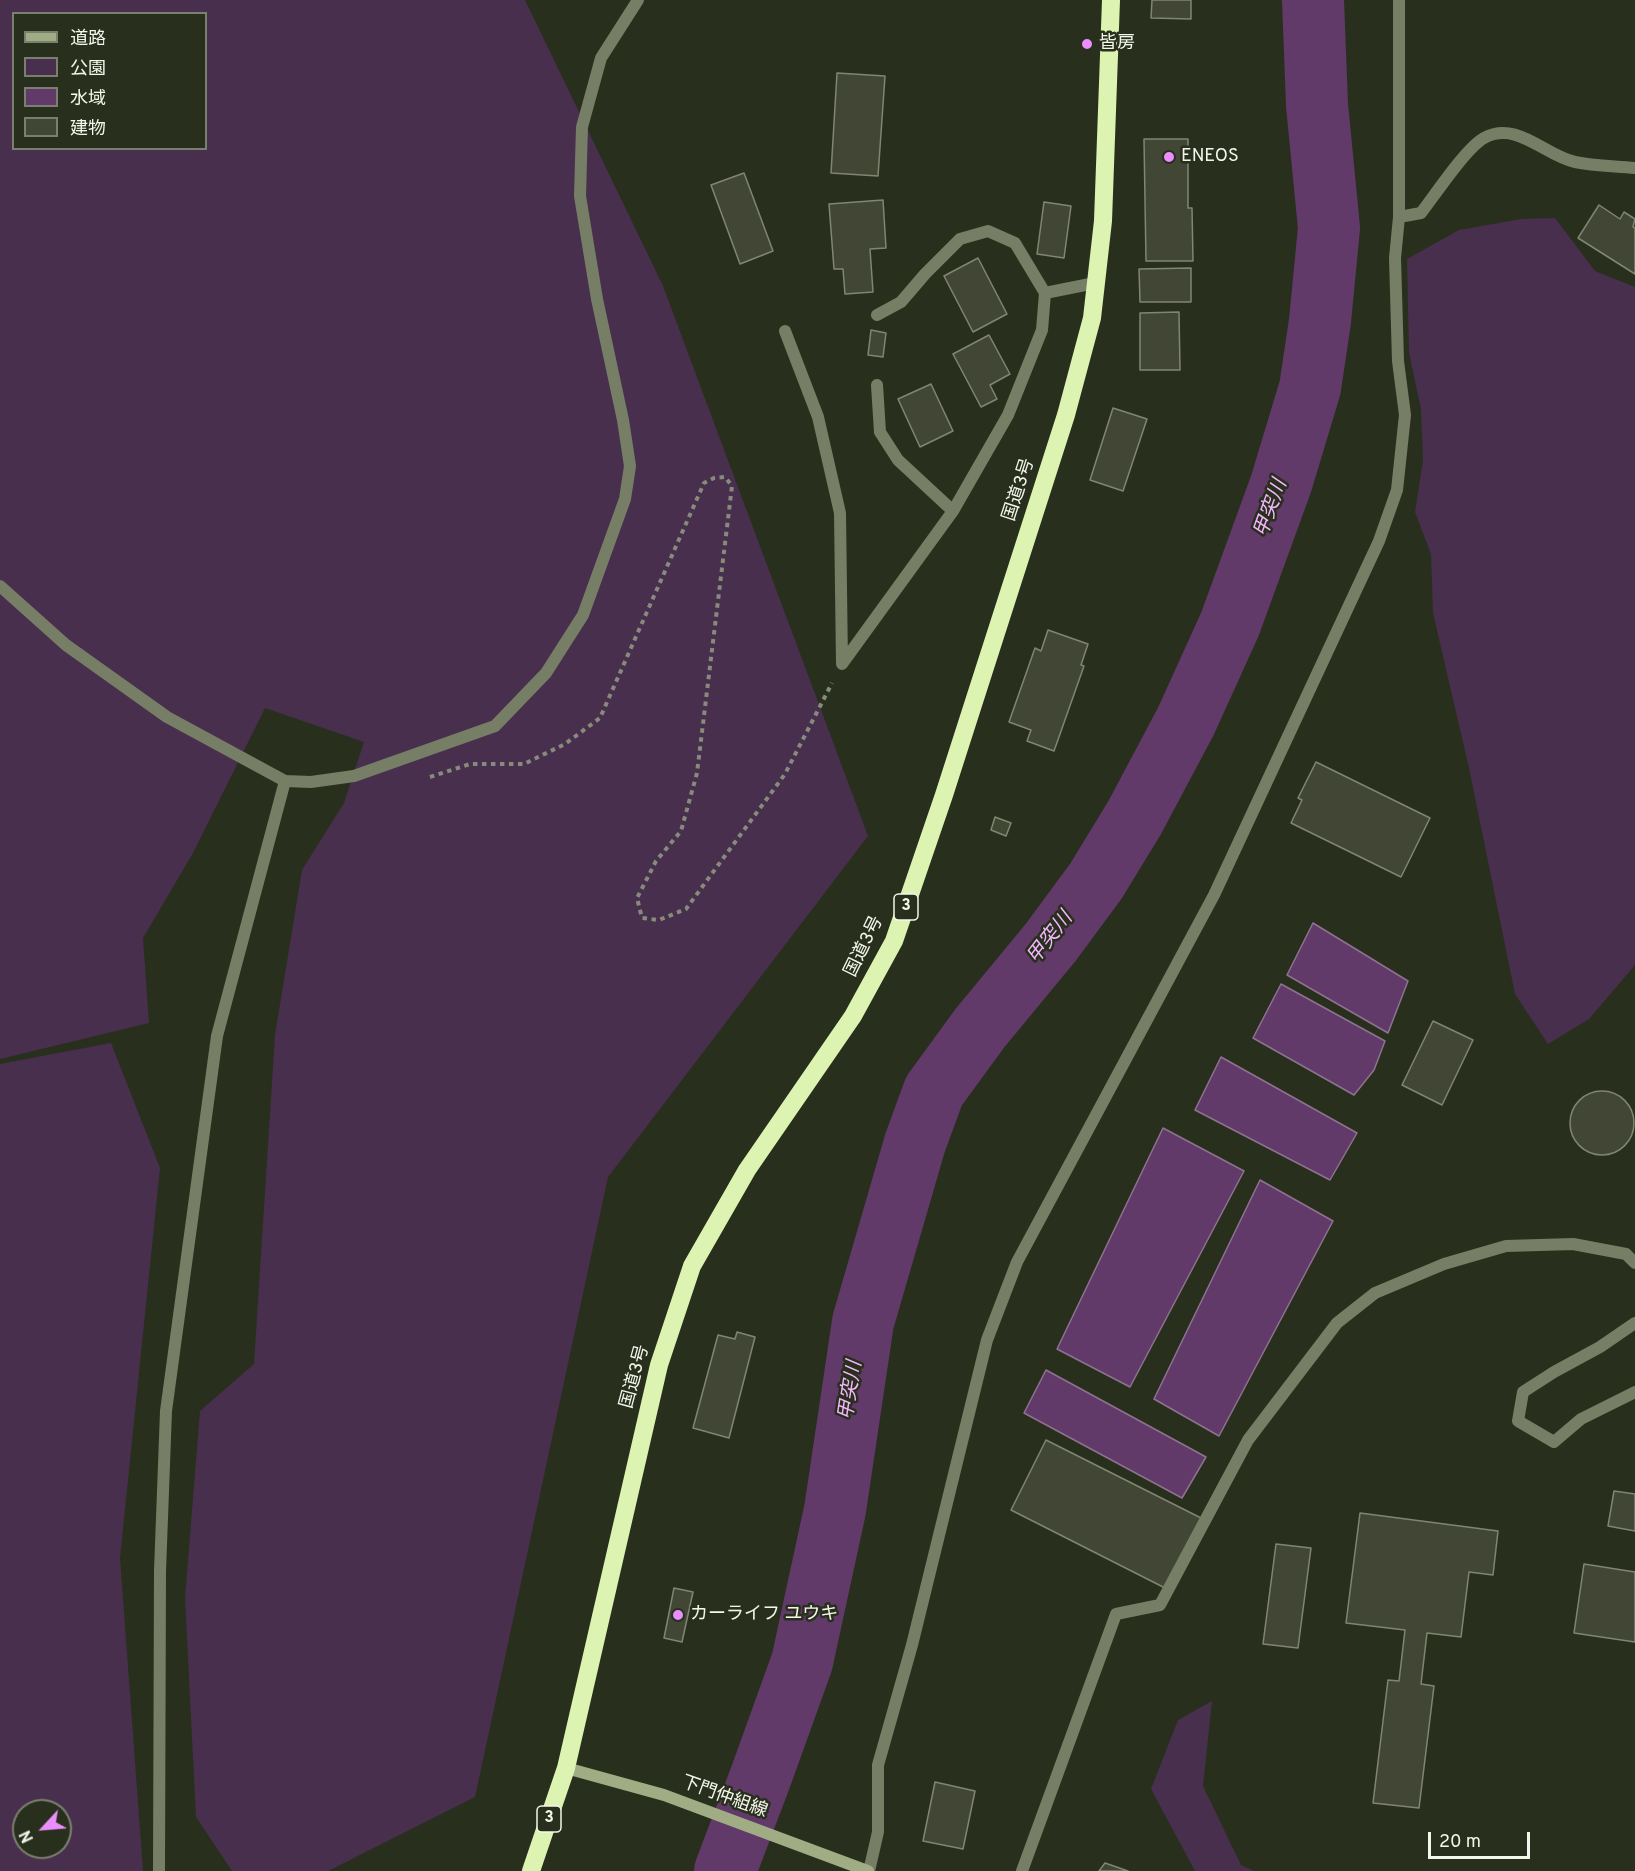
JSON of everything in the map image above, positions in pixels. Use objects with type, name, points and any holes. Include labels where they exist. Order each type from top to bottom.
[{"type":"highway","name":"国道3号","points":[[531,1871],[566,1768],[659,1365],[692,1266],[747,1170],[853,1016],[894,941],[944,795],[1066,415],[1092,318],[1103,221],[1111,0]]},
{"type":"street","points":[[0,586],[66,645],[167,717],[285,781],[311,782],[354,776],[495,726],[546,673],[583,615],[625,500],[630,466],[623,420],[597,299],[580,196],[582,127],[601,58],[638,0]]},
{"type":"street","points":[[868,1871],[878,1832],[878,1765],[918,1622],[987,1340],[1017,1262],[1214,895],[1379,541],[1397,490],[1405,415],[1398,362],[1395,258],[1400,217],[1399,0]]},
{"type":"street","points":[[1400,217],[1421,213],[1470,151],[1484,138],[1498,134],[1513,133],[1573,162],[1635,168]]},
{"type":"street","points":[[842,664],[953,511],[1008,415],[1042,330],[1046,294],[1015,243],[988,231],[960,239],[901,302],[877,315]]},
{"type":"street","points":[[1046,294],[1095,283]]},
{"type":"street","points":[[785,331],[818,417],[840,513],[842,664]]},
{"type":"street","points":[[877,385],[880,432],[898,460],[953,511]]},
{"type":"street","points":[[159,1871],[160,1571],[166,1411],[217,1036],[285,781]]},
{"type":"street","points":[[1022,1871],[1116,1614],[1160,1605],[1248,1440],[1337,1323],[1375,1293],[1444,1264],[1506,1246],[1573,1244],[1626,1254],[1635,1263]]},
{"type":"street","points":[[1635,1323],[1600,1347],[1523,1392],[1518,1421],[1554,1442],[1581,1419],[1635,1392]]},
{"type":"street","name":"下門仲組線","points":[[566,1768],[664,1795],[868,1871]]},
{"type":"path","points":[[425,779],[470,764],[524,764],[565,744],[600,718],[704,483],[714,478],[725,477],[732,486],[697,773],[681,831],[656,861],[637,898],[642,918],[659,920],[686,909],[785,774],[842,664]]},
{"type":"green space","points":[[0,0],[525,0],[663,286],[868,836],[608,1177],[475,1797],[328,1871],[232,1871],[196,1817],[185,1598],[200,1411],[254,1364],[275,1035],[302,870],[344,803],[364,742],[265,708],[193,853],[143,938],[149,1023],[0,1059]]},
{"type":"green space","points":[[1555,218],[1595,271],[1635,287],[1635,965],[1589,1019],[1548,1044],[1515,994],[1469,768],[1433,613],[1431,554],[1415,512],[1423,461],[1421,409],[1409,353],[1407,259],[1459,230],[1521,219]]},
{"type":"green space","points":[[111,1043],[160,1168],[120,1558],[143,1871],[0,1871],[0,1064]]},
{"type":"green space","points":[[1212,1701],[1203,1786],[1241,1865],[1254,1871],[1195,1871],[1151,1789],[1178,1720]]},
{"type":"water","points":[[1313,923],[1408,981],[1388,1033],[1287,975]]},
{"type":"water","points":[[1281,984],[1385,1041],[1374,1070],[1354,1095],[1253,1038]]},
{"type":"water","points":[[1221,1057],[1357,1133],[1330,1180],[1195,1110]]},
{"type":"water","points":[[1163,1128],[1244,1171],[1130,1387],[1057,1349]]},
{"type":"water","points":[[1260,1180],[1333,1221],[1219,1436],[1154,1399]]},
{"type":"water","points":[[1046,1370],[1206,1457],[1182,1498],[1024,1413]]},
{"type":"building","points":[[1152,0],[1191,0],[1191,19],[1151,18]]},
{"type":"building","points":[[837,73],[885,76],[878,176],[831,173]]},
{"type":"building","points":[[1144,139],[1188,139],[1188,208],[1192,208],[1193,261],[1146,261]]},
{"type":"building","points":[[744,173],[773,251],[740,264],[711,185]]},
{"type":"building","points":[[883,200],[886,248],[870,249],[873,292],[845,294],[843,269],[834,269],[829,204]]},
{"type":"building","points":[[1044,202],[1071,206],[1064,258],[1037,254]]},
{"type":"building","points":[[1599,205],[1620,219],[1624,212],[1635,219],[1633,227],[1635,228],[1635,274],[1578,238]]},
{"type":"building","points":[[978,258],[1007,314],[973,332],[944,276]]},
{"type":"building","points":[[1191,268],[1191,302],[1140,302],[1139,269]]},
{"type":"building","points":[[1179,312],[1180,370],[1140,370],[1140,313]]},
{"type":"building","points":[[871,330],[886,333],[883,357],[868,355]]},
{"type":"building","points":[[989,335],[1010,374],[990,385],[997,399],[981,407],[953,354]]},
{"type":"building","points":[[931,384],[953,431],[920,447],[898,399]]},
{"type":"building","points":[[1113,408],[1147,419],[1123,491],[1090,480]]},
{"type":"building","points":[[1048,630],[1088,644],[1081,665],[1084,666],[1054,751],[1027,741],[1031,730],[1009,722],[1035,648],[1041,651]]},
{"type":"building","points":[[1316,762],[1430,818],[1401,877],[1291,823],[1302,800],[1298,798]]},
{"type":"building","points":[[995,817],[1011,823],[1006,836],[991,830]]},
{"type":"building","points":[[1433,1021],[1473,1040],[1442,1105],[1402,1085]]},
{"type":"building","points":[[1596,1091],[1608,1091],[1625,1100],[1632,1111],[1634,1123],[1632,1135],[1625,1146],[1608,1155],[1596,1155],[1584,1150],[1575,1141],[1570,1129],[1570,1117],[1575,1105],[1584,1096]]},
{"type":"building","points":[[737,1332],[755,1337],[729,1438],[693,1428],[718,1335],[735,1339]]},
{"type":"building","points":[[1046,1440],[1203,1519],[1167,1589],[1011,1510]]},
{"type":"building","points":[[1614,1491],[1635,1494],[1635,1531],[1608,1526]]},
{"type":"building","points":[[1360,1513],[1498,1531],[1493,1575],[1469,1572],[1461,1637],[1427,1633],[1421,1684],[1434,1686],[1419,1808],[1373,1803],[1388,1680],[1399,1681],[1405,1630],[1346,1623]]},
{"type":"building","points":[[1276,1544],[1311,1548],[1298,1648],[1263,1644]]},
{"type":"building","points":[[1584,1564],[1635,1572],[1635,1642],[1574,1633]]},
{"type":"building","name":"カーライフ ユウキ","points":[[674,1588],[693,1592],[682,1642],[664,1638]]},
{"type":"building","points":[[935,1782],[975,1791],[963,1849],[923,1841]]},
{"type":"building","points":[[1105,1863],[1128,1871],[1099,1871]]},
{"type":"waterway","name":"甲突川","points":[[725,1871],[802,1662],[835,1510],[863,1322],[915,1143],[934,1091],[980,1028],[1051,942],[1096,881],[1135,817],[1186,721],[1230,624],[1281,484],[1310,388],[1320,321],[1329,228],[1317,105],[1313,0]]},
{"type":"place","name":"皆房","points":[[1087,44]]},
{"type":"place","name":"ENEOS","points":[[1169,157]]},
{"type":"place","name":"カーライフ ユウキ","points":[[678,1615]]}]
